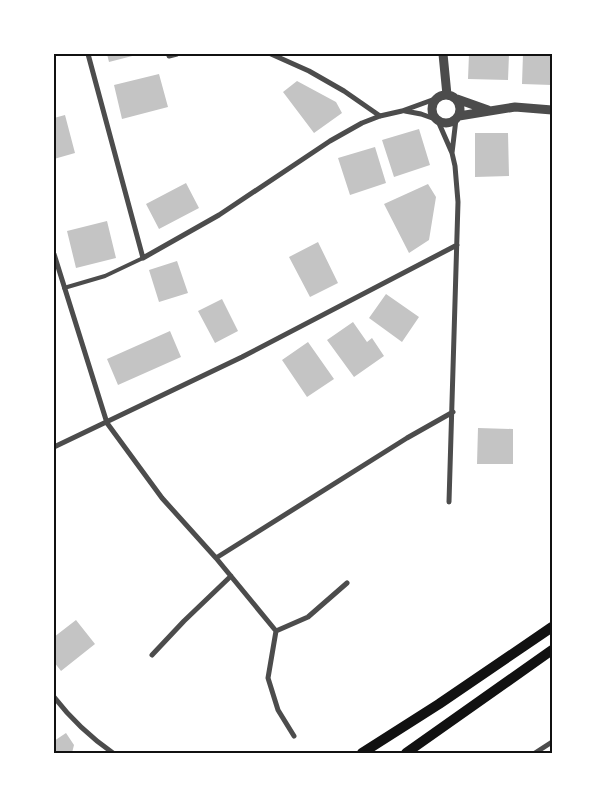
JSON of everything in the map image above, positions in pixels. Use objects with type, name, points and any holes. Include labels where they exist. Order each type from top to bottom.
[{"type":"main road","points":[[362,753],[439,704],[552,627]]},
{"type":"main road","points":[[406,753],[552,650]]},
{"type":"street","points":[[88,54],[143,258],[219,215],[330,141],[380,116],[402,111],[443,95],[488,110]]},
{"type":"street","points":[[169,56],[177,54]]},
{"type":"street","points":[[271,54],[309,71],[380,116]]},
{"type":"street","points":[[443,54],[447,95]]},
{"type":"street","points":[[436,99],[432,111],[452,153],[456,166],[457,245],[450,502]]},
{"type":"street","points":[[452,153],[460,107],[456,99]]},
{"type":"street","points":[[402,111],[421,114],[448,124],[457,118],[488,110],[516,107],[552,110]]},
{"type":"street","points":[[54,447],[242,357],[457,245]]},
{"type":"street","points":[[54,254],[107,423],[162,498],[216,558],[276,631],[268,678],[278,710],[294,736]]},
{"type":"street","points":[[216,558],[453,412]]},
{"type":"street","points":[[152,655],[231,576]]},
{"type":"street","points":[[276,631],[308,617],[346,583]]},
{"type":"street","points":[[54,697],[89,735],[113,753]]},
{"type":"street","points":[[535,753],[552,742]]},
{"type":"lane","points":[[64,288],[105,276],[143,258]]},
{"type":"building","points":[[107,54],[140,54],[109,62]]},
{"type":"building","points":[[469,54],[509,54],[508,80],[468,79]]},
{"type":"building","points":[[523,54],[552,54],[552,85],[522,84]]},
{"type":"building","points":[[159,74],[168,107],[122,119],[114,85]]},
{"type":"building","points":[[297,81],[336,102],[342,113],[314,133],[283,92]]},
{"type":"building","points":[[65,115],[75,153],[54,159],[54,118]]},
{"type":"building","points":[[419,129],[430,165],[394,177],[382,140]]},
{"type":"building","points":[[475,133],[508,133],[509,176],[475,177]]},
{"type":"building","points":[[375,147],[386,183],[350,195],[338,158]]},
{"type":"building","points":[[186,183],[199,208],[159,229],[146,204]]},
{"type":"building","points":[[428,184],[436,197],[429,240],[409,253],[384,204]]},
{"type":"building","points":[[107,221],[116,258],[76,268],[67,231]]},
{"type":"building","points":[[318,242],[338,283],[310,297],[289,257]]},
{"type":"building","points":[[177,261],[188,293],[159,302],[149,270]]},
{"type":"building","points":[[386,294],[419,317],[402,342],[369,318]]},
{"type":"building","points":[[222,299],[238,331],[215,343],[198,311]]},
{"type":"building","points":[[353,322],[367,342],[372,338],[384,356],[354,377],[327,340]]},
{"type":"building","points":[[170,331],[181,357],[118,385],[107,359]]},
{"type":"building","points":[[308,342],[334,379],[307,397],[282,360]]},
{"type":"building","points":[[478,428],[513,429],[513,464],[477,464]]},
{"type":"building","points":[[76,620],[95,644],[61,671],[54,662],[54,637]]},
{"type":"building","points":[[66,733],[74,745],[72,753],[54,753],[54,741]]}]
